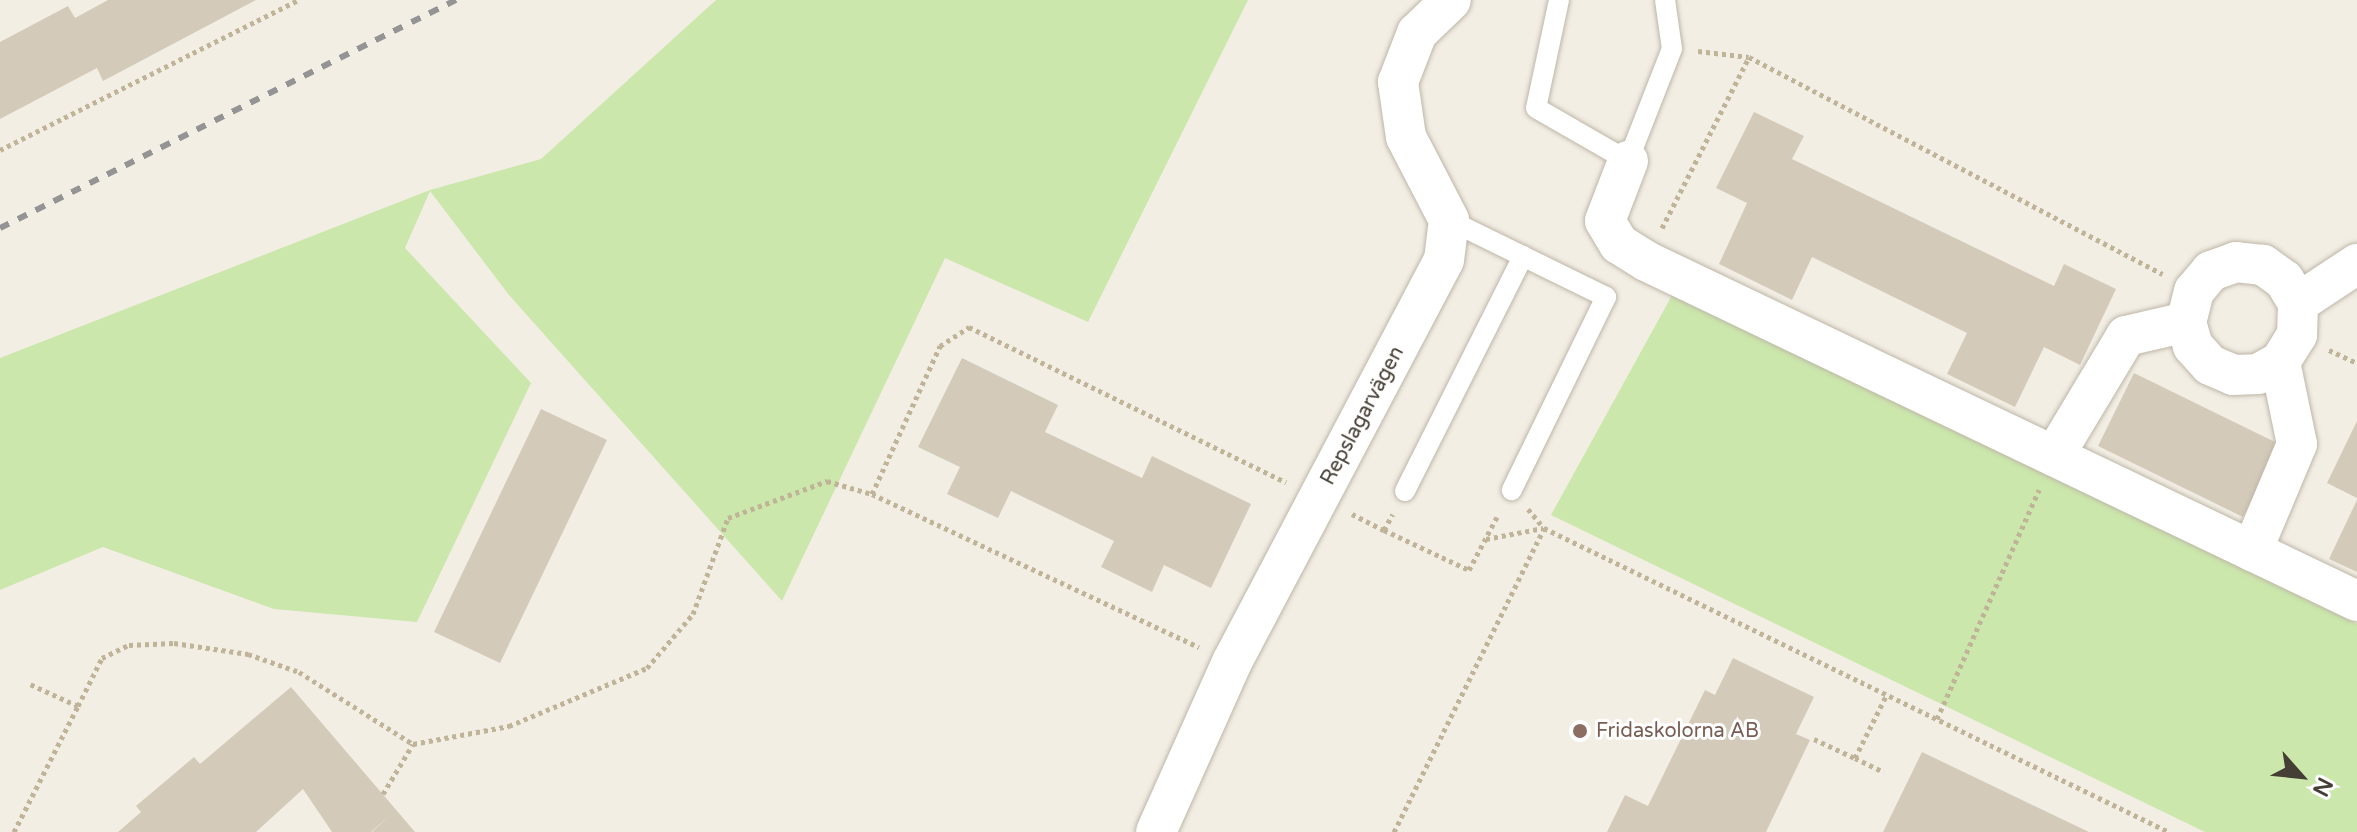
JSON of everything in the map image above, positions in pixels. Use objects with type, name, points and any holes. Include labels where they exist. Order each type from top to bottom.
[{"type":"street","points":[[1449,220],[1406,137],[1398,82],[1417,33],[1451,0]]},
{"type":"street","points":[[1628,161],[1605,221],[1619,244],[1646,261],[2357,601]]},
{"type":"street","name":"Repslagarvägen","points":[[1156,832],[1232,662],[1444,260],[1449,220]]},
{"type":"street","points":[[2236,262],[2274,273],[2298,303],[2297,335],[2280,362],[2258,374],[2233,375],[2210,365],[2193,346],[2190,307],[2211,271],[2236,262]]},
{"type":"street","points":[[2298,303],[2357,264]]},
{"type":"street","points":[[2054,456],[2126,336],[2190,307]]},
{"type":"street","points":[[2252,551],[2297,444],[2280,362]]},
{"type":"lane","points":[[1559,0],[1560,16],[1536,108],[1628,161],[1672,49],[1665,0]]},
{"type":"lane","points":[[1449,220],[1606,297],[1512,490]]},
{"type":"lane","points":[[1405,491],[1523,256]]},
{"type":"path","points":[[0,150],[298,0]]},
{"type":"path","points":[[1672,49],[1749,57],[2190,307]]},
{"type":"path","points":[[1646,261],[1749,57]]},
{"type":"path","points":[[872,494],[940,346],[969,327],[1469,570],[1512,490],[1544,528],[2169,832]]},
{"type":"path","points":[[1937,719],[2054,456]]},
{"type":"path","points":[[14,832],[102,658],[129,645],[174,643],[248,654],[299,672],[413,744],[509,726],[647,668],[693,614],[728,518],[827,481],[872,494],[1232,662]]},
{"type":"path","points":[[1384,530],[1405,491]]},
{"type":"path","points":[[1485,539],[1544,528]]},
{"type":"path","points":[[1394,832],[1544,528]]},
{"type":"path","points":[[30,684],[78,706]]},
{"type":"path","points":[[1855,758],[1887,694]]},
{"type":"path","points":[[1814,739],[1884,772]]},
{"type":"path","points":[[383,794],[413,744]]},
{"type":"green space","points":[[716,0],[1248,0],[1088,322],[945,258],[782,601],[509,295],[430,191],[405,248],[531,383],[417,622],[274,609],[103,547],[0,590],[0,358],[430,190],[541,159]]},
{"type":"green space","points":[[1676,288],[2357,624],[2357,832],[2205,832],[1551,515]]},
{"type":"building","points":[[108,0],[256,0],[103,81],[97,68],[0,119],[0,42],[68,6],[75,18]]},
{"type":"building","points":[[1754,112],[1804,136],[1792,159],[2054,286],[2064,264],[2116,289],[2080,365],[2044,347],[2015,407],[1947,374],[1967,333],[1812,257],[1792,300],[1719,264],[1747,203],[1716,188]]},
{"type":"building","points":[[962,358],[1058,405],[1045,432],[1142,478],[1152,456],[1251,504],[1211,588],[1164,565],[1152,592],[1101,567],[1114,541],[1011,491],[998,518],[947,494],[960,467],[918,447]]},
{"type":"building","points":[[2134,373],[2279,444],[2243,517],[2098,446]]},
{"type":"building","points":[[541,409],[607,440],[500,663],[434,632]]},
{"type":"building","points":[[2357,421],[2357,498],[2327,483]]},
{"type":"building","points":[[2357,500],[2357,572],[2329,559]]},
{"type":"building","points":[[1733,658],[1814,697],[1796,734],[1810,740],[1766,832],[1607,832],[1625,795],[1648,806],[1705,690],[1715,695]]},
{"type":"building","points":[[291,687],[415,832],[372,832],[389,816],[371,832],[332,832],[303,789],[256,832],[118,832],[141,812],[136,806],[194,757],[200,764]]},
{"type":"building","points":[[1922,752],[2089,832],[1883,832]]},
{"type":"railway","points":[[0,228],[456,0]]},
{"type":"place","name":"Fridaskolorna AB","points":[[1580,731]]}]
